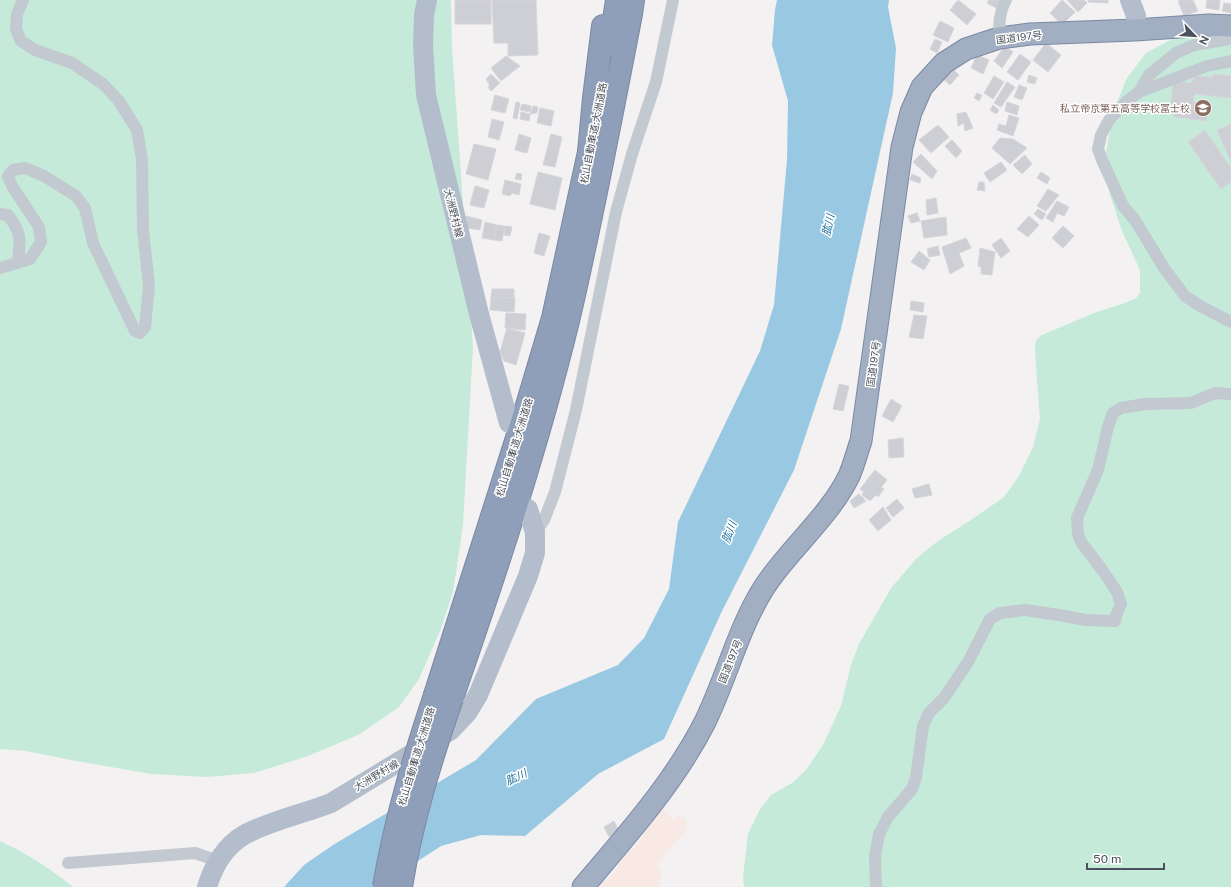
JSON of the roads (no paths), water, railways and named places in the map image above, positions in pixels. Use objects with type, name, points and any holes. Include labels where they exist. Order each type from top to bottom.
[{"type":"highway","points":[[597,150],[594,98],[606,0]]},
{"type":"highway","name":"松山自動車道;大洲道路","points":[[597,150],[617,0]]},
{"type":"highway","name":"松山自動車道;大洲道路","points":[[384,887],[389,857],[411,771],[443,696],[553,318],[597,150],[631,14],[633,0]]},
{"type":"highway","points":[[597,150],[626,85],[638,33],[643,0]]},
{"type":"highway","name":"国道197号","points":[[583,887],[651,806],[684,759],[705,721],[749,613],[766,586],[832,503],[849,475],[861,441],[902,147],[911,112],[922,87],[944,63],[966,49],[999,38],[1030,34],[1231,26]]},
{"type":"highway","name":"松山自動車道;大洲道路","points":[[401,887],[405,859],[415,819],[439,736],[443,696]]},
{"type":"main road","name":"大洲野村線","points":[[427,0],[424,15],[423,46],[426,95],[479,314],[509,424]]},
{"type":"main road","points":[[1130,0],[1136,16],[1135,30]]},
{"type":"main road","name":"大洲野村線","points":[[208,887],[218,861],[230,846],[244,835],[331,803],[450,730],[467,713],[478,695],[528,576],[535,553],[535,533],[528,509]]},
{"type":"street","points":[[0,268],[30,259],[41,242],[39,227],[12,186],[8,176],[13,170],[25,168],[44,176],[76,196],[85,208],[92,244],[135,331],[140,333],[145,327],[149,286],[143,230],[142,160],[137,130],[119,101],[102,84],[72,63],[35,50],[21,41],[16,29],[17,14],[23,0]]},
{"type":"street","points":[[535,533],[544,520],[555,492],[576,410],[616,212],[632,154],[656,82],[673,0]]},
{"type":"street","points":[[999,38],[999,23],[1002,7],[1006,0]]},
{"type":"street","points":[[1139,92],[1149,75],[1176,53],[1194,45],[1231,39]]},
{"type":"street","points":[[1231,61],[1207,66],[1139,92],[1126,102],[1109,120],[1102,135],[1098,149],[1123,206],[1135,220],[1164,268],[1185,296],[1200,306],[1231,322]]},
{"type":"street","points":[[0,214],[8,215],[17,228],[20,236],[18,263]]},
{"type":"street","points":[[876,887],[875,856],[878,834],[888,817],[912,790],[916,778],[923,726],[929,713],[944,698],[968,662],[990,619],[1000,613],[1025,610],[1085,620],[1115,621],[1121,604],[1117,592],[1081,542],[1078,534],[1077,518],[1098,470],[1108,427],[1113,414],[1121,408],[1145,404],[1191,403],[1215,393],[1231,394]]},
{"type":"street","points":[[68,864],[195,853],[218,861]]},
{"type":"water","name":"肱川","points":[[777,0],[889,0],[888,7],[896,48],[893,93],[841,329],[794,470],[722,611],[664,739],[598,774],[525,836],[481,835],[441,846],[378,887],[284,887],[304,865],[333,845],[476,760],[536,699],[618,665],[644,638],[669,589],[678,522],[760,351],[774,305],[787,160],[788,101],[772,45]]},
{"type":"place","name":"私立帝京第五高等学校冨士校","points":[[1203,108]]}]
